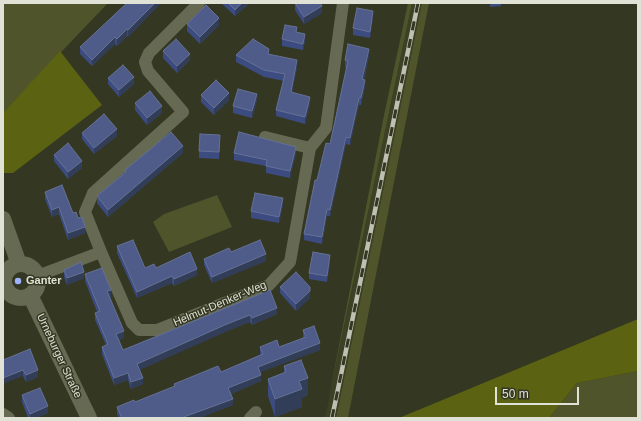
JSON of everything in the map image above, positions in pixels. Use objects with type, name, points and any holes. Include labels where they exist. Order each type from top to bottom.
[{"type":"street","name":"Helmut-Denker-Weg","points":[[199,3],[149,53],[145,62],[148,71],[183,112],[93,193],[85,212],[132,323],[139,330],[157,330],[269,285],[290,262],[310,148],[326,128],[343,3]]},
{"type":"street","points":[[265,137],[310,148]]},
{"type":"street","points":[[3,219],[19,264]]},
{"type":"street","points":[[37,276],[101,252]]},
{"type":"street","points":[[19,264],[31,267],[37,276],[37,286],[30,295],[18,297],[5,290],[4,280],[7,272],[12,267],[19,264]]},
{"type":"street","name":"Urneburger Straße","points":[[30,295],[89,418]]},
{"type":"street","points":[[3,414],[9,418]]},
{"type":"shaded area","points":[[3,3],[108,3],[3,113]]},
{"type":"shaded area","points":[[408,3],[412,3],[328,402],[383,120]]},
{"type":"shaded area","points":[[412,3],[422,3],[336,418],[325,418]]},
{"type":"shaded area","points":[[422,3],[429,3],[348,418],[336,418]]},
{"type":"shaded area","points":[[217,195],[232,227],[169,252],[153,222],[164,214]]},
{"type":"shaded area","points":[[638,371],[638,418],[549,418],[577,383]]},
{"type":"green space","points":[[60,51],[102,105],[13,173],[3,173],[3,113]]},
{"type":"green space","points":[[638,319],[638,371],[577,383],[549,418],[399,418]]},
{"type":"building","points":[[127,3],[155,3],[128,30],[127,29],[117,39],[115,37],[92,60],[80,47]]},
{"type":"building","points":[[228,3],[242,3],[235,10]]},
{"type":"building","points":[[295,3],[320,3],[322,6],[304,17]]},
{"type":"building","points":[[206,5],[219,18],[200,37],[187,24]]},
{"type":"building","points":[[357,8],[373,11],[370,32],[353,28]]},
{"type":"building","points":[[285,25],[297,27],[296,32],[305,34],[303,44],[282,39]]},
{"type":"building","points":[[176,39],[190,54],[177,66],[163,51]]},
{"type":"building","points":[[253,39],[269,49],[268,54],[297,60],[291,92],[310,97],[305,117],[276,110],[285,74],[264,70],[236,55]]},
{"type":"building","points":[[348,44],[369,49],[362,79],[365,80],[361,98],[359,98],[350,138],[346,137],[330,210],[327,209],[322,237],[304,234],[315,180],[317,180],[326,143],[330,144],[348,61],[345,60]]},
{"type":"building","points":[[123,65],[134,77],[119,90],[108,78]]},
{"type":"building","points":[[216,80],[229,93],[214,108],[201,95]]},
{"type":"building","points":[[238,89],[257,94],[252,111],[233,106]]},
{"type":"building","points":[[150,91],[162,106],[147,118],[135,103]]},
{"type":"building","points":[[104,114],[117,129],[94,148],[82,133]]},
{"type":"building","points":[[171,132],[183,146],[108,210],[97,196],[126,172],[125,170]]},
{"type":"building","points":[[239,132],[296,147],[290,171],[266,166],[267,160],[234,153]]},
{"type":"building","points":[[200,134],[220,135],[219,152],[199,151]]},
{"type":"building","points":[[68,143],[82,161],[68,172],[54,155]]},
{"type":"building","points":[[62,185],[73,213],[76,212],[78,218],[82,217],[85,227],[68,233],[59,207],[52,210],[45,192]]},
{"type":"building","points":[[255,193],[283,198],[279,217],[251,211]]},
{"type":"building","points":[[133,240],[145,268],[154,264],[156,268],[190,252],[197,269],[174,279],[172,276],[137,292],[117,246]]},
{"type":"building","points":[[260,240],[266,254],[212,277],[204,259],[229,248],[231,252]]},
{"type":"building","points":[[313,252],[330,255],[327,276],[309,273]]},
{"type":"building","points":[[81,262],[84,272],[67,278],[64,270]]},
{"type":"building","points":[[102,268],[111,290],[107,291],[124,331],[116,334],[123,350],[270,290],[277,308],[252,318],[250,315],[227,324],[137,364],[143,378],[131,382],[128,373],[114,378],[102,347],[108,344],[95,313],[100,311],[85,274]]},
{"type":"building","points":[[296,272],[310,287],[310,291],[296,304],[280,287]]},
{"type":"building","points":[[314,326],[320,343],[258,367],[261,375],[228,388],[233,399],[181,418],[122,418],[117,407],[134,400],[135,402],[175,386],[174,384],[218,366],[221,372],[263,354],[260,347],[277,340],[279,347],[306,337],[303,330]]},
{"type":"building","points":[[30,349],[38,370],[26,375],[23,370],[3,378],[3,360]]},
{"type":"building","points":[[301,360],[308,378],[299,381],[302,389],[275,399],[268,379],[286,372],[284,366]]},
{"type":"building","points":[[40,388],[48,406],[30,414],[22,395]]},
{"type":"railway","points":[[332,418],[418,3]]},
{"type":"place","name":"Ganter","points":[[18,281]]}]
